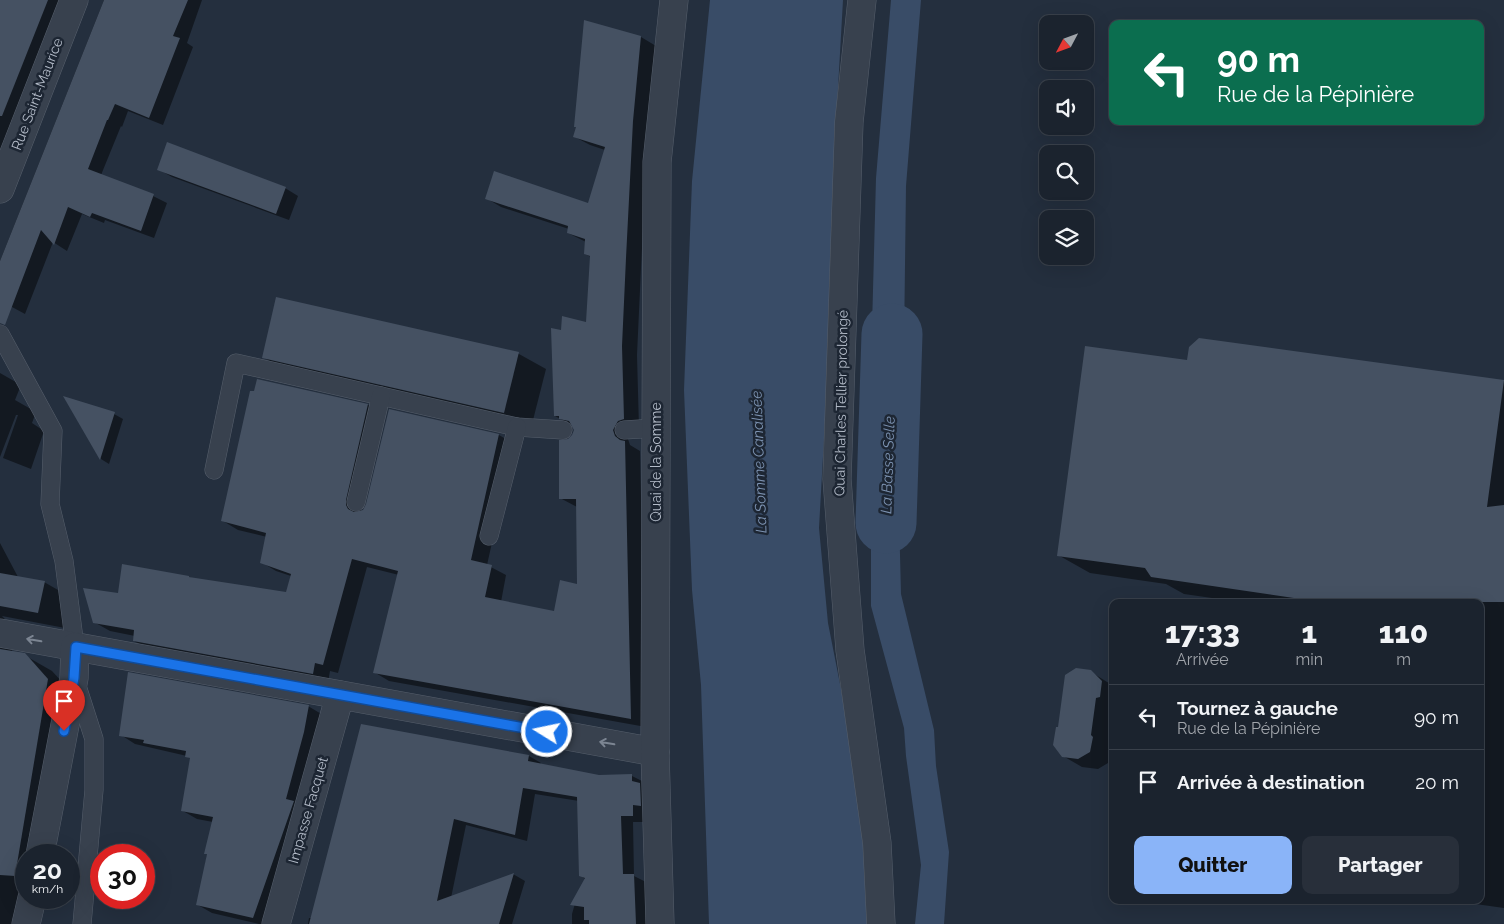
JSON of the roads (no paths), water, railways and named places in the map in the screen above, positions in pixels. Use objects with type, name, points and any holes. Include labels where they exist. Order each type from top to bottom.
[{"type":"street","name":"Rue Saint-Maurice","points":[[0,189],[74,0]]},
{"type":"street","name":"Quai de la Somme","points":[[660,924],[655,752],[657,162],[674,0]]},
{"type":"street","name":"Quai Charles Tellier prolongé","points":[[862,0],[849,122],[837,479],[850,650],[877,843],[881,924]]},
{"type":"street","points":[[0,633],[655,752]]},
{"type":"street","points":[[42,844],[74,678],[76,647]]},
{"type":"street","name":"Impasse Facquet","points":[[276,924],[340,695]]},
{"type":"street","points":[[26,924],[29,909]]},
{"type":"lane","points":[[0,334],[53,431],[50,504],[64,561],[76,647]]},
{"type":"lane","points":[[214,470],[236,363],[517,427],[563,430]]},
{"type":"lane","points":[[356,502],[382,396]]},
{"type":"lane","points":[[489,536],[517,427]]},
{"type":"lane","points":[[624,430],[656,428]]},
{"type":"lane","points":[[74,678],[94,739],[94,790],[82,924]]},
{"type":"water","name":"La Somme Canalisée","points":[[710,0],[843,0],[837,106],[830,331],[819,528],[828,623],[866,816],[877,924],[709,924],[701,685],[692,590],[684,390],[692,181]]},
{"type":"water","points":[[891,0],[921,0],[906,186],[904,344],[899,417],[872,420],[870,402],[876,178]]},
{"type":"water","points":[[897,436],[901,594],[934,730],[936,766],[949,852],[944,924],[915,924],[921,865],[904,728],[871,606],[871,440]]},
{"type":"waterway","name":"La Basse Selle","points":[[886,523],[892,334]]}]
